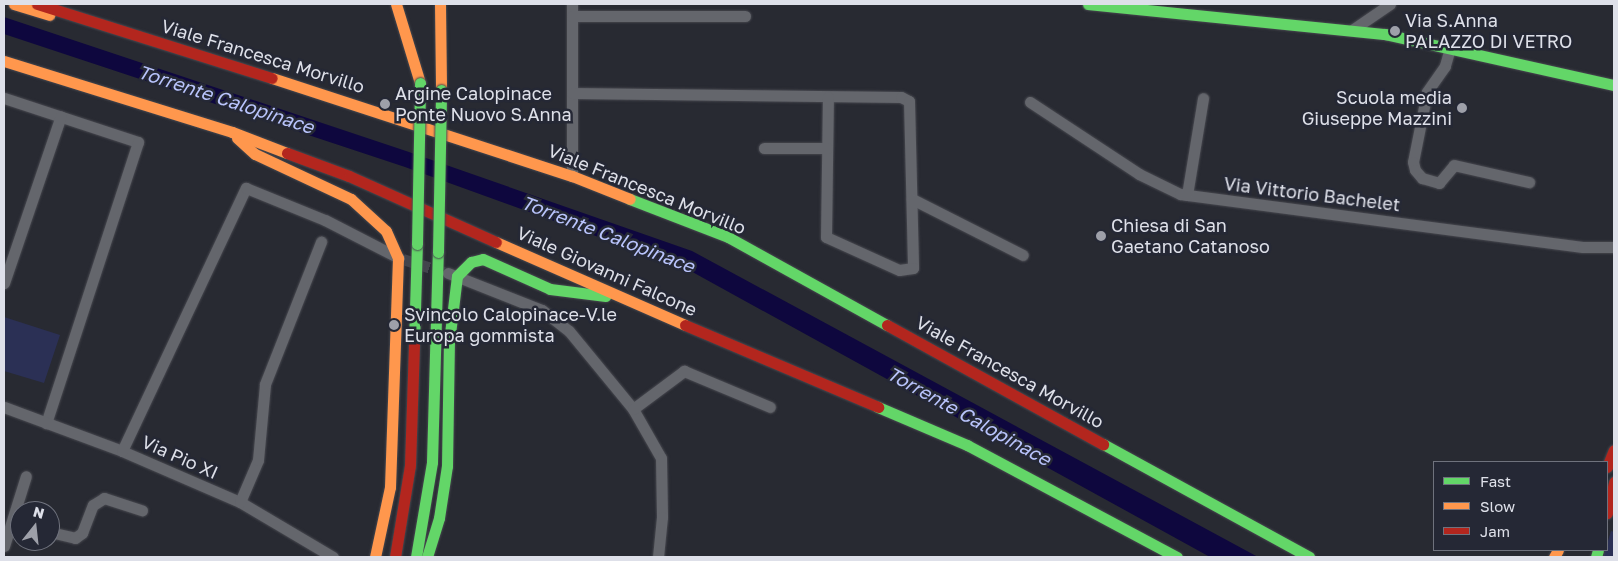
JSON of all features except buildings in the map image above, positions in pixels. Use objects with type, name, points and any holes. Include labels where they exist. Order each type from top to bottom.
[{"type":"main road","points":[[14,4],[66,21],[91,22]]},
{"type":"main road","name":"Viale Francesca Morvillo","points":[[37,4],[386,113],[572,176],[728,237],[1309,557]]},
{"type":"main road","points":[[63,4],[91,22]]},
{"type":"main road","points":[[395,557],[410,465],[420,83],[396,4]]},
{"type":"main road","points":[[416,557],[432,462],[441,90],[440,4]]},
{"type":"main road","points":[[1088,4],[1352,30],[1450,48],[1614,85]]},
{"type":"main road","name":"Viale Giovanni Falcone","points":[[4,61],[232,132],[350,176],[620,297],[967,445],[1177,557]]},
{"type":"main road","points":[[232,132],[255,154],[327,186],[358,205],[386,231],[400,258],[390,487],[375,557]]},
{"type":"main road","points":[[427,557],[438,518],[447,466],[452,274],[471,262],[483,259],[550,289],[620,297]]},
{"type":"main road","points":[[1608,465],[1614,450]]},
{"type":"main road","points":[[1608,509],[1614,482]]},
{"type":"street","points":[[572,4],[572,176]]},
{"type":"street","points":[[1199,16],[1200,4]]},
{"type":"street","points":[[1352,30],[1390,4]]},
{"type":"street","points":[[572,16],[745,16]]},
{"type":"street","points":[[1450,48],[1445,66],[1427,92],[1413,162],[1415,170],[1422,178],[1439,183],[1454,165],[1529,182]]},
{"type":"street","points":[[572,93],[901,97],[909,101],[913,268],[899,270],[826,237],[828,97]]},
{"type":"street","points":[[4,98],[138,142],[46,423]]},
{"type":"street","points":[[1187,195],[1203,98]]},
{"type":"street","name":"Via Vittorio Bachelet","points":[[1030,102],[1139,174],[1187,195],[1583,247],[1614,247]]},
{"type":"street","points":[[4,283],[60,116]]},
{"type":"street","points":[[764,148],[827,148]]},
{"type":"street","points":[[122,451],[246,188],[326,220],[400,258]]},
{"type":"street","points":[[912,199],[1023,255]]},
{"type":"street","points":[[240,502],[258,460],[266,384],[321,242]]},
{"type":"street","points":[[452,274],[542,310],[570,331],[633,409],[661,458],[662,518],[658,557]]},
{"type":"street","points":[[633,409],[684,371],[770,407]]},
{"type":"street","name":"Via Pio XI","points":[[4,407],[122,451],[240,502],[333,557]]},
{"type":"street","points":[[20,501],[26,476]]},
{"type":"street","points":[[60,534],[76,538],[82,533],[93,505],[104,498],[142,510]]},
{"type":"street","points":[[4,546],[10,534]]},
{"type":"shaded area","points":[[4,317],[60,335],[44,383],[4,371]]},
{"type":"shaded area","points":[[1611,531],[1614,532],[1614,557],[1603,557],[1605,551],[1608,551],[1608,541]]},
{"type":"water","name":"Torrente Calopinace","points":[[4,17],[406,151],[692,251],[1258,557],[1210,557],[687,269],[405,167],[4,34]]},
{"type":"tunnel","points":[[403,259],[444,272]]},
{"type":"traffic: fast","points":[[1088,4],[1385,34],[1614,85]]},
{"type":"traffic: fast","points":[[417,244],[420,83]]},
{"type":"traffic: fast","points":[[438,252],[441,90]]},
{"type":"traffic: fast","points":[[630,199],[728,237],[887,325]]},
{"type":"traffic: fast","points":[[414,343],[417,244]]},
{"type":"traffic: fast","points":[[416,557],[432,462],[438,252]]},
{"type":"traffic: fast","points":[[457,276],[471,262],[483,259],[550,289],[606,296]]},
{"type":"traffic: fast","points":[[427,557],[439,518],[447,466],[449,342],[457,276]]},
{"type":"traffic: fast","points":[[878,407],[967,445],[1177,557]]},
{"type":"traffic: fast","points":[[1103,444],[1309,557]]},
{"type":"traffic: fast","points":[[1596,557],[1598,551]]},
{"type":"traffic: slow","points":[[14,4],[49,15]]},
{"type":"traffic: slow","points":[[396,4],[420,83]]},
{"type":"traffic: slow","points":[[440,4],[441,90]]},
{"type":"traffic: slow","points":[[4,61],[232,132],[287,153]]},
{"type":"traffic: slow","points":[[272,78],[572,176],[630,199]]},
{"type":"traffic: slow","points":[[237,138],[255,154],[351,199],[386,231],[398,258]]},
{"type":"traffic: slow","points":[[496,242],[685,325]]},
{"type":"traffic: slow","points":[[375,557],[390,487],[398,258]]},
{"type":"traffic: slow","points":[[1554,557],[1557,551]]},
{"type":"traffic: jam","points":[[37,4],[272,78]]},
{"type":"traffic: jam","points":[[287,153],[349,176],[496,242]]},
{"type":"traffic: jam","points":[[685,325],[878,407]]},
{"type":"traffic: jam","points":[[887,325],[1103,444]]},
{"type":"traffic: jam","points":[[395,557],[410,465],[414,343]]},
{"type":"traffic: jam","points":[[1608,465],[1614,450]]},
{"type":"traffic: jam","points":[[1608,509],[1614,482]]},
{"type":"place","name":"Via S.Anna PALAZZO DI VETRO","points":[[1395,31]]},
{"type":"place","name":"Argine Calopinace Ponte Nuovo S.Anna","points":[[385,104]]},
{"type":"place","name":"Scuola media Giuseppe Mazzini","points":[[1462,108]]},
{"type":"place","name":"Chiesa di San Gaetano Catanoso","points":[[1101,236]]},
{"type":"place","name":"Svincolo Calopinace-V.le Europa gommista","points":[[394,325]]}]
